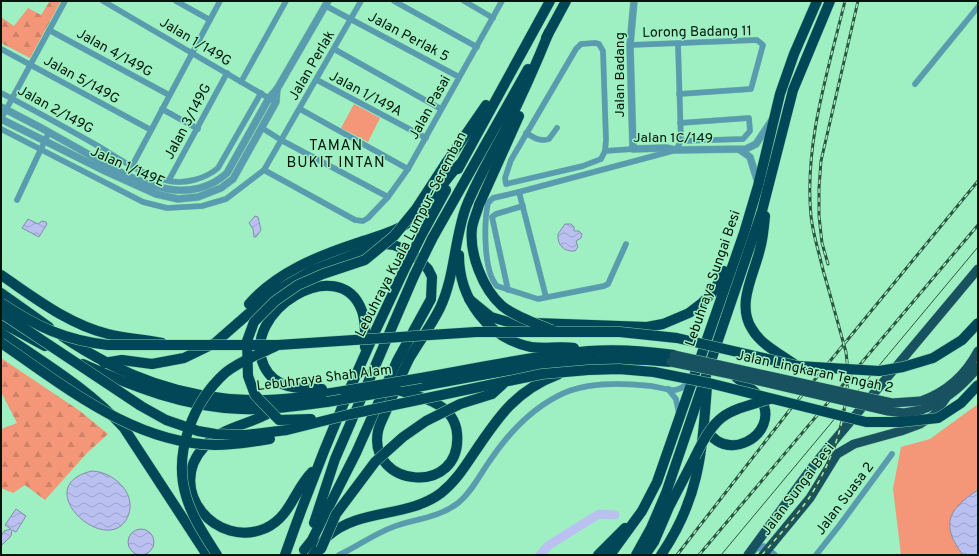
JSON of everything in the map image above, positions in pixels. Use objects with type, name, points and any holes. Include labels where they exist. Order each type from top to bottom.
[{"type":"highway","name":"Lebuhraya Kuala Lumpur–Seremban","points":[[286,555],[317,468],[365,352],[404,270],[422,234],[550,1]]},
{"type":"highway","name":"Lebuhraya Kuala Lumpur–Seremban","points":[[312,553],[335,459],[414,276],[432,239],[566,1]]},
{"type":"highway","points":[[557,332],[522,318],[503,306],[486,286],[479,274],[472,241],[472,228],[479,205],[571,1]]},
{"type":"highway","name":"Lebuhraya Sungai Besi","points":[[608,551],[623,528],[635,522],[657,482],[740,243],[758,186],[774,115],[794,54],[817,1]]},
{"type":"highway","name":"Lebuhraya Sungai Besi","points":[[636,555],[660,510],[744,265],[770,180],[793,90],[830,2]]},
{"type":"highway","points":[[397,390],[432,401],[444,409],[454,420],[457,434],[455,452],[449,463],[435,475],[423,478],[412,478],[394,470],[388,465],[380,452],[378,433],[407,364],[440,308],[451,278],[462,219],[470,198],[531,77],[549,32]]},
{"type":"highway","points":[[351,414],[279,420],[255,395],[248,376],[247,341],[254,322],[275,300],[298,285],[323,274],[365,260],[394,236],[416,209],[446,163],[518,60]]},
{"type":"highway","points":[[229,330],[250,302],[289,271],[319,256],[396,229],[416,217],[434,198],[451,172],[460,164]]},
{"type":"highway","points":[[770,180],[760,248],[745,298],[745,315],[752,329],[762,341],[798,366]]},
{"type":"highway","points":[[312,553],[327,536],[344,525],[363,518],[420,504],[442,492],[458,476],[500,415],[513,401],[542,381],[559,374],[588,366],[592,355],[570,347],[534,347],[516,342],[490,327],[479,315],[469,299],[461,269],[458,240]]},
{"type":"highway","points":[[469,299],[490,317],[508,322],[655,326],[681,318],[702,303],[718,284],[727,264],[740,243]]},
{"type":"highway","points":[[104,363],[122,360],[152,364],[174,361],[204,349],[229,330],[278,288],[311,271],[373,247],[385,244],[402,248],[422,262],[432,277],[431,299],[427,309],[397,361],[356,453],[312,540],[312,553]]},
{"type":"highway","points":[[748,555],[764,549],[813,466],[978,269]]},
{"type":"highway","points":[[1,275],[47,306],[84,326],[108,334],[147,339],[165,344]]},
{"type":"highway","points":[[344,392],[295,388],[284,385],[269,373],[261,357],[260,339],[264,328],[275,313],[288,300],[304,290],[316,286],[334,286],[346,291],[359,304],[363,315],[365,352]]},
{"type":"highway","name":"Lebuhraya Shah Alam","points":[[1,293],[104,363],[149,382],[210,397],[251,400],[286,399],[344,392],[544,356],[592,355],[635,351],[673,358]]},
{"type":"highway","points":[[1,303],[40,327],[72,339],[108,345],[278,345],[476,332],[620,332],[658,336],[798,366],[859,370],[879,370],[903,367],[933,358],[962,340],[978,323]]},
{"type":"highway","points":[[1,313],[141,406],[166,420],[198,431],[215,434],[245,436],[287,430],[351,414],[560,371],[619,369],[654,372],[702,381],[866,422],[901,422],[938,418],[960,403],[978,385]]},
{"type":"highway","name":"Lebuhraya Shah Alam","points":[[1,322],[42,345],[89,367],[154,393],[183,401],[228,408],[277,408],[327,402],[592,355]]},
{"type":"highway","points":[[1,333],[76,384],[107,410],[127,433],[207,555]]},
{"type":"highway","points":[[1,343],[91,404],[126,423],[166,438],[194,443],[237,444],[272,438],[287,430]]},
{"type":"highway","points":[[217,555],[194,516],[185,494],[183,456],[186,438],[201,400],[226,373],[278,345]]},
{"type":"highway","name":"Jalan Lingkaran Tengah 2","points":[[673,358],[892,403],[921,406],[950,385],[968,367],[978,351]]},
{"type":"highway","name":"Jalan Lingkaran Tengah 2","points":[[673,358],[734,375],[888,412],[904,413],[946,398],[960,387],[978,367]]},
{"type":"highway","points":[[705,424],[708,432],[721,443],[736,446],[748,442],[758,433],[763,425],[765,412],[762,403],[756,393],[741,383],[734,375]]},
{"type":"highway","points":[[661,555],[673,537],[688,504],[698,473],[705,424],[706,376]]},
{"type":"highway","points":[[312,553],[336,514],[356,486],[381,457],[403,437],[426,421],[460,404],[492,394],[505,382]]},
{"type":"highway","name":"Jalan Sungai Besi","points":[[764,549],[810,498],[837,454],[854,444],[920,424],[934,416],[946,398]]},
{"type":"highway","points":[[645,555],[654,542],[669,507],[705,437],[721,418],[731,411],[770,399]]},
{"type":"highway","points":[[277,408],[262,418],[227,429],[203,448],[194,461],[191,476],[191,490],[196,506],[206,517],[228,530],[243,532],[260,530],[272,524],[285,514],[310,474],[317,468]]},
{"type":"highway","points":[[652,555],[667,527],[695,457]]},
{"type":"highway","points":[[742,555],[746,549],[764,549]]},
{"type":"highway","points":[[598,555],[608,551]]},
{"type":"street","points":[[1,119],[4,108],[12,99],[65,1]]},
{"type":"street","name":"Jalan 1/149G","points":[[103,1],[276,102]]},
{"type":"street","points":[[176,1],[210,20]]},
{"type":"street","points":[[132,166],[220,1]]},
{"type":"street","points":[[241,82],[286,1]]},
{"type":"street","name":"Jalan Perlak","points":[[264,170],[361,1]]},
{"type":"street","points":[[394,1],[477,47]]},
{"type":"street","points":[[464,1],[493,18]]},
{"type":"street","name":"Jalan Pasai","points":[[264,170],[355,220],[363,221],[368,218],[388,197],[408,169],[502,1]]},
{"type":"street","name":"Jalan Badang","points":[[633,149],[630,45],[634,1]]},
{"type":"street","name":"Jalan Perlak 5","points":[[327,3],[351,19],[460,77]]},
{"type":"street","name":"Jalan 1/149E","points":[[4,108],[109,166],[142,182],[167,189],[192,190],[213,183],[227,173],[269,98],[277,89],[327,3]]},
{"type":"street","points":[[915,84],[978,7]]},
{"type":"street","name":"Jalan 4/149G","points":[[50,30],[169,96]]},
{"type":"street","name":"Lorong Badang 11","points":[[630,45],[756,40],[763,45],[751,89],[679,94]]},
{"type":"street","points":[[581,44],[599,44],[603,51],[606,140],[605,151],[601,159],[594,163],[506,184],[505,178],[511,160],[576,49],[581,44]]},
{"type":"street","points":[[626,244],[608,284],[538,299],[498,286],[493,281],[485,246],[486,210],[488,203],[492,198],[520,192],[676,150],[681,141],[678,44]]},
{"type":"street","name":"Jalan 5/149G","points":[[1,49],[151,130]]},
{"type":"street","points":[[334,49],[442,109]]},
{"type":"street","name":"Jalan 3/149G","points":[[169,180],[198,129],[226,73]]},
{"type":"street","name":"Jalan 1/149A","points":[[316,80],[426,138]]},
{"type":"street","points":[[276,102],[277,89]]},
{"type":"street","name":"Jalan 2/149G","points":[[1,93],[132,166],[169,180],[182,181],[199,178],[218,168],[261,94]]},
{"type":"street","name":"Jalan 1/149E","points":[[1,119],[143,190],[170,198],[186,198],[209,194],[227,184],[241,166],[276,102]]},
{"type":"street","points":[[162,109],[198,129]]},
{"type":"street","points":[[300,109],[408,169]]},
{"type":"street","name":"Jalan 1C/149","points":[[605,151],[666,148],[676,150],[740,150],[756,144],[774,115]]},
{"type":"street","points":[[680,123],[749,118],[750,131],[743,139],[681,141]]},
{"type":"street","points":[[262,128],[281,140],[388,197]]},
{"type":"street","points":[[526,134],[541,141],[549,139],[557,128]]},
{"type":"street","points":[[1,129],[143,202],[167,208],[202,206],[226,199],[264,170]]},
{"type":"street","points":[[17,200],[49,132]]},
{"type":"street","points":[[740,150],[750,157],[758,186]]},
{"type":"street","points":[[520,192],[546,297]]},
{"type":"street","points":[[508,290],[492,217],[496,214],[523,206]]},
{"type":"street","points":[[339,555],[385,530],[403,523],[418,521],[456,505],[465,497],[499,448],[519,426],[536,410],[562,394],[579,389],[610,385],[650,386],[680,389],[692,379]]},
{"type":"street","points":[[668,389],[676,399],[680,416]]},
{"type":"street","name":"Jalan Suasa 2","points":[[816,555],[892,454]]},
{"type":"green space","points":[[50,1],[61,1],[30,58],[1,43],[1,17],[14,26],[28,8],[41,15]]},
{"type":"green space","points":[[354,104],[380,118],[368,142],[341,128]]},
{"type":"green space","points":[[1,358],[80,411],[108,434],[87,453],[45,500],[25,485],[13,493],[1,488],[1,429],[17,423],[1,392]]},
{"type":"green space","points":[[978,404],[978,490],[967,497],[949,524],[954,542],[963,555],[901,555],[893,489],[901,447],[930,439]]},
{"type":"water","points":[[255,216],[258,217],[261,230],[256,237],[254,237],[253,229],[249,223]]},
{"type":"water","points":[[28,219],[38,224],[42,221],[46,222],[47,224],[39,237],[22,228]]},
{"type":"water","points":[[565,224],[571,224],[574,227],[574,231],[579,231],[582,234],[581,238],[576,241],[578,247],[575,251],[565,249],[560,244],[558,234]]},
{"type":"water","points":[[92,471],[101,472],[117,481],[128,495],[130,511],[126,520],[116,529],[102,530],[89,524],[77,515],[69,503],[67,490],[74,479]]},
{"type":"water","points":[[978,490],[978,555],[963,555],[951,535],[951,518],[954,511],[960,504]]},
{"type":"water","points":[[16,509],[26,516],[16,532],[12,530],[11,536],[1,546],[1,536],[4,531],[11,529],[5,525]]},
{"type":"water","points":[[141,529],[150,533],[154,542],[150,551],[141,555],[132,551],[128,542],[132,533]]},
{"type":"waterway","points":[[540,555],[549,545],[599,514],[615,515]]},
{"type":"tram line","points":[[721,555],[978,247]]},
{"type":"railway","points":[[762,555],[804,505],[819,482],[834,447],[840,428],[847,390],[848,371],[846,352],[815,237],[811,216],[810,189],[811,162],[819,108],[845,1]]},
{"type":"railway","points":[[828,264],[822,243],[819,216],[821,161],[858,1]]},
{"type":"railway","points":[[677,555],[789,411],[978,181]]},
{"type":"railway","points":[[699,555],[978,225]]},
{"type":"district","name":"TAMAN BUKIT INTAN","points":[[336,154]]}]
